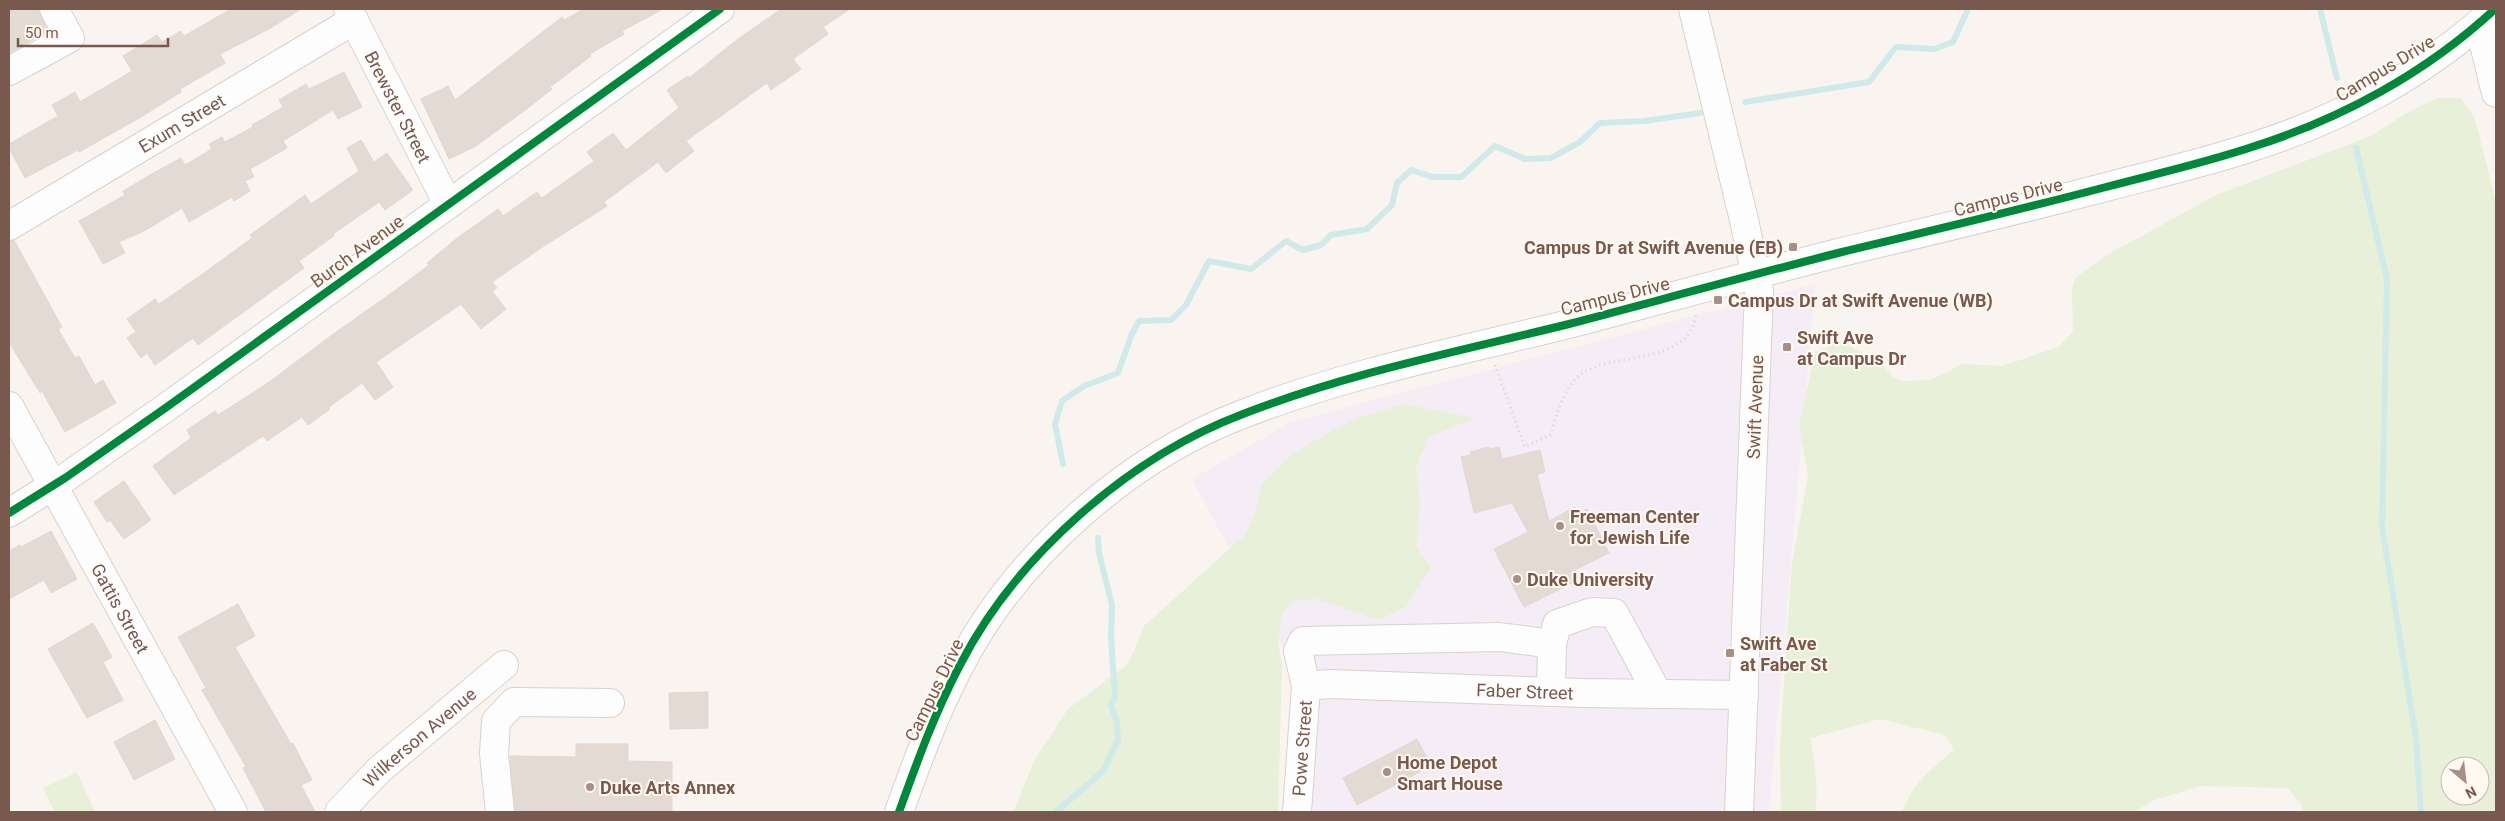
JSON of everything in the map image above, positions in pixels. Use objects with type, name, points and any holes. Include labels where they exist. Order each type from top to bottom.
[{"type":"street","points":[[9,71],[70,38],[54,9]]},
{"type":"street","name":"Burch Avenue","points":[[9,513],[53,486],[164,409],[720,9]]},
{"type":"street","name":"Swift Avenue","points":[[1693,9],[1759,290],[1739,812]]},
{"type":"street","name":"Brewster Street","points":[[351,14],[448,204]]},
{"type":"street","name":"Exum Street","points":[[9,226],[351,14]]},
{"type":"street","points":[[2487,16],[2496,93]]},
{"type":"street","name":"Campus Drive","points":[[899,812],[923,744],[961,662],[980,630],[1013,585],[1056,538],[1087,510],[1138,470],[1200,433],[1240,415],[1289,397],[1757,275],[1994,217],[2251,148],[2315,124],[2361,102],[2433,58],[2487,16]]},
{"type":"street","name":"Gattis Street","points":[[9,406],[233,812]]},
{"type":"street","points":[[1551,692],[1552,644],[1557,624],[1592,612],[1614,613],[1658,694]]},
{"type":"street","name":"Powe Street","points":[[1297,812],[1306,686],[1298,651],[1303,641],[1500,637],[1552,644]]},
{"type":"street","name":"Wilkerson Avenue","points":[[339,812],[379,770],[504,665]]},
{"type":"street","name":"Faber Street","points":[[1306,686],[1330,684],[1551,692],[1744,695]]},
{"type":"street","points":[[500,812],[494,754],[496,721],[514,702],[610,703]]},
{"type":"path","points":[[1494,358],[1525,447],[1550,435],[1570,386],[1580,374],[1660,351],[1681,341],[1692,330],[1696,315],[1695,307]]},
{"type":"shaded area","name":"Duke University","points":[[1815,284],[1769,812],[1281,812],[1299,679],[1192,479],[1291,422]]},
{"type":"green space","points":[[2437,98],[2461,98],[2475,119],[2496,202],[2496,812],[2303,812],[2301,804],[2287,788],[2200,786],[2152,801],[2134,812],[1902,812],[1917,784],[1954,750],[1945,735],[1880,719],[1811,738],[1816,784],[1815,812],[1781,812],[1780,746],[1792,562],[1808,476],[1799,427],[1815,352],[1842,341],[1884,366],[1893,377],[1903,381],[1931,380],[1963,364],[2002,366],[2058,347],[2073,332],[2072,291],[2075,278],[2107,255],[2216,195],[2371,136],[2410,111]]},
{"type":"green space","points":[[1404,404],[1475,418],[1429,437],[1416,467],[1420,504],[1416,547],[1431,568],[1406,607],[1378,620],[1318,599],[1295,600],[1282,613],[1278,643],[1282,663],[1278,812],[1013,812],[1035,759],[1068,709],[1128,664],[1144,626],[1245,535],[1256,511],[1261,486],[1288,457],[1324,435],[1360,417]]},
{"type":"green space","points":[[77,772],[95,812],[55,812],[43,788]]},
{"type":"building","points":[[9,9],[38,9],[48,31],[9,53]]},
{"type":"building","points":[[231,9],[301,9],[269,29],[220,54],[225,63],[180,89],[181,92],[141,117],[79,152],[78,150],[25,178],[9,148],[9,144],[58,116],[52,105],[75,92],[80,102],[132,71],[123,56],[157,35],[162,42],[181,31],[184,36]]},
{"type":"building","points":[[584,9],[663,9],[622,31],[624,34],[590,54],[591,56],[550,87],[552,89],[528,108],[476,146],[449,159],[421,99],[448,86],[455,100],[562,17],[564,20]]},
{"type":"building","points":[[781,9],[850,9],[823,27],[828,34],[793,59],[801,69],[771,90],[767,83],[686,141],[694,151],[666,173],[658,162],[604,202],[607,206],[492,282],[497,288],[492,291],[506,309],[481,329],[461,304],[376,362],[393,387],[375,400],[362,383],[308,425],[302,417],[267,441],[263,436],[174,495],[153,466],[191,438],[187,430],[215,411],[218,415],[265,385],[429,265],[427,263],[456,239],[498,209],[503,216],[537,192],[542,198],[594,161],[587,152],[613,133],[626,150],[679,108],[667,90],[688,76],[689,78],[738,39]]},
{"type":"building","points":[[344,72],[362,107],[338,119],[333,110],[283,141],[287,148],[250,169],[254,177],[245,181],[250,191],[234,201],[232,197],[189,222],[182,208],[146,230],[119,242],[125,253],[103,264],[79,221],[125,195],[123,191],[181,158],[185,165],[212,149],[209,144],[222,137],[225,142],[253,127],[252,125],[283,107],[279,100],[306,84],[309,89]]},
{"type":"building","points":[[361,140],[374,162],[387,153],[413,190],[385,210],[379,202],[333,234],[334,236],[299,261],[304,268],[198,345],[193,338],[155,365],[147,353],[141,358],[127,338],[136,332],[127,319],[155,299],[159,304],[197,278],[252,238],[250,235],[305,195],[311,204],[359,171],[347,148]]},
{"type":"building","points":[[14,240],[62,327],[58,329],[75,358],[79,356],[95,385],[103,380],[116,403],[65,432],[42,391],[40,393],[9,342],[9,242]]},
{"type":"building","name":"Freeman Center for Jewish Life","points":[[1489,447],[1490,449],[1499,447],[1502,459],[1540,450],[1545,472],[1537,474],[1549,521],[1575,507],[1579,514],[1587,509],[1609,553],[1573,571],[1578,580],[1524,607],[1494,549],[1528,532],[1512,503],[1474,513],[1461,457],[1471,455],[1470,452]]},
{"type":"building","points":[[124,481],[151,520],[124,539],[110,520],[107,522],[94,502]]},
{"type":"building","points":[[51,531],[77,579],[51,593],[44,580],[9,599],[9,551],[20,545],[21,547]]},
{"type":"building","points":[[238,604],[255,636],[235,647],[291,744],[293,743],[312,780],[301,785],[315,812],[266,812],[243,768],[246,767],[202,690],[206,688],[178,637]]},
{"type":"building","points":[[93,623],[112,657],[103,662],[123,700],[87,718],[48,649]]},
{"type":"building","points":[[708,692],[708,728],[670,729],[669,693]]},
{"type":"building","points":[[155,720],[175,759],[134,780],[114,742]]},
{"type":"building","name":"Home Depot Smart House","points":[[1417,739],[1431,766],[1357,805],[1343,778]]},
{"type":"building","name":"Duke Arts Annex","points":[[576,744],[628,744],[628,761],[672,762],[672,812],[515,812],[510,756],[576,757]]},
{"type":"waterway","points":[[1745,102],[1869,82],[1896,47],[1934,49],[1953,42],[1968,9]]},
{"type":"waterway","points":[[2320,9],[2337,78]]},
{"type":"waterway","points":[[1063,464],[1055,424],[1062,401],[1084,386],[1118,373],[1131,336],[1139,321],[1171,320],[1186,305],[1209,261],[1251,269],[1286,241],[1303,250],[1321,245],[1331,235],[1367,229],[1392,205],[1397,183],[1411,170],[1433,177],[1461,177],[1495,146],[1525,159],[1551,158],[1580,142],[1600,123],[1644,121],[1700,113]]},
{"type":"waterway","points":[[2356,148],[2387,279],[2382,527],[2416,738],[2421,812]]},
{"type":"waterway","points":[[1056,812],[1103,771],[1118,740],[1117,722],[1111,705],[1115,696],[1111,637],[1112,605],[1099,553],[1098,538]]},
{"type":"cycle path","points":[[9,513],[65,478],[164,409],[720,9]]},
{"type":"cycle path","points":[[899,812],[942,701],[960,665],[984,625],[1012,586],[1044,549],[1080,515],[1118,484],[1159,456],[1200,433],[1243,414],[1323,386],[1842,252],[2073,196],[2252,147],[2318,123],[2381,92],[2440,54],[2495,9]]},
{"type":"place","name":"Campus Dr at Swift Avenue (EB)","points":[[1793,247]]},
{"type":"place","name":"Campus Dr at Swift Avenue (WB)","points":[[1718,300]]},
{"type":"place","name":"Swift Ave at Campus Dr","points":[[1787,347]]},
{"type":"place","name":"Freeman Center for Jewish Life","points":[[1560,526]]},
{"type":"place","name":"Duke University","points":[[1517,579]]},
{"type":"place","name":"Swift Ave at Faber St","points":[[1730,653]]},
{"type":"place","name":"Home Depot Smart House","points":[[1387,772]]},
{"type":"place","name":"Duke Arts Annex","points":[[590,787]]}]
